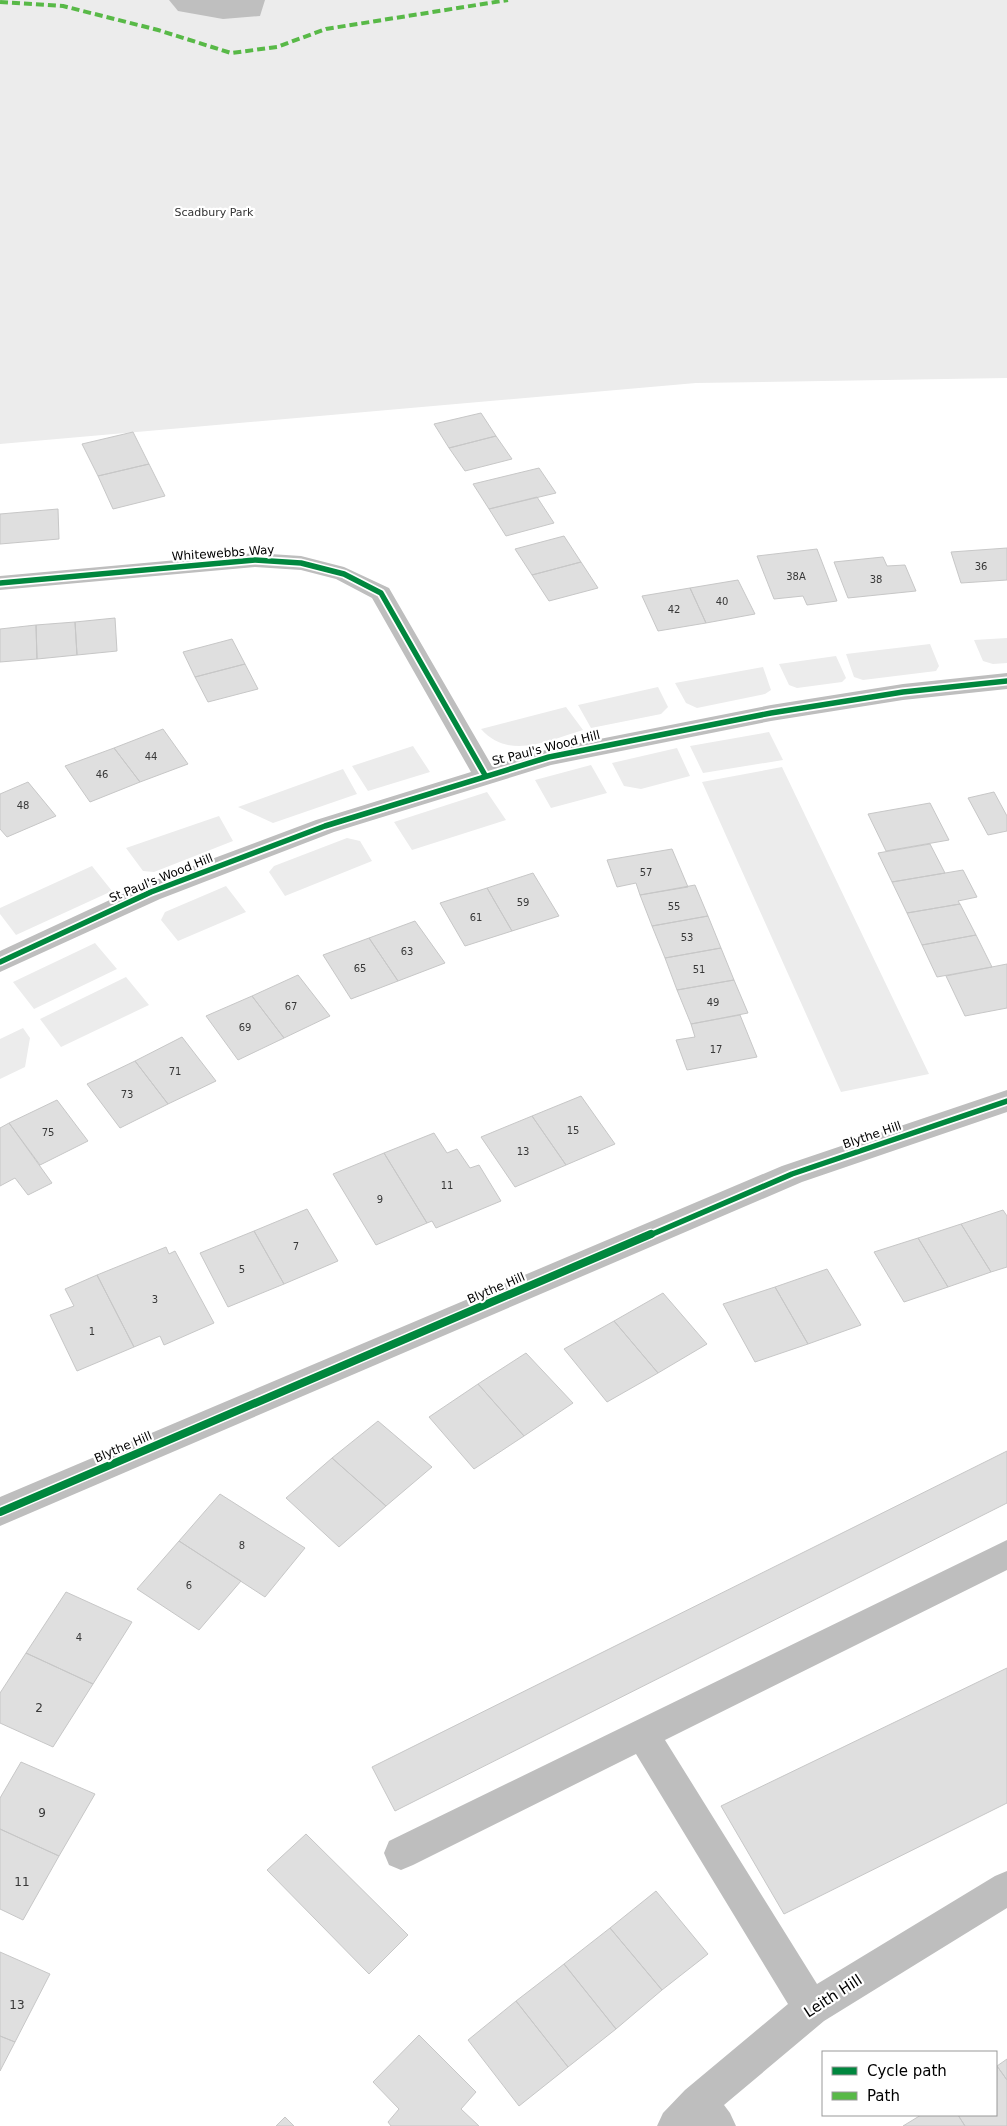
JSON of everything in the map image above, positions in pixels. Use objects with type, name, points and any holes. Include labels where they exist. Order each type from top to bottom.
[{"type":"street","name":"Whitewebbs Way","points":[[0,583],[255,560],[301,563],[344,574],[381,593],[485,775]]},
{"type":"street","name":"St Paul's Wood Hill","points":[[0,962],[151,892],[325,826],[485,775],[549,757],[771,713],[903,692],[1007,681]]},
{"type":"street","name":"Blythe Hill","points":[[0,1512],[792,1174],[1007,1101]]},
{"type":"street","points":[[401,1853],[1007,1554]]},
{"type":"street","points":[[643,1734],[811,2008]]},
{"type":"street","name":"Leith Hill","points":[[697,2118],[811,2008],[1007,1888]]},
{"type":"green space","name":"Scadbury Park","points":[[0,0],[1007,0],[1007,378],[696,383],[0,444]]},
{"type":"green space","points":[[1007,638],[1007,663],[993,664],[983,661],[974,640]]},
{"type":"green space","points":[[930,644],[939,666],[936,671],[863,680],[854,677],[846,654]]},
{"type":"green space","points":[[836,656],[846,678],[842,682],[797,688],[789,685],[779,664]]},
{"type":"green space","points":[[763,667],[771,690],[765,694],[697,708],[686,703],[675,683]]},
{"type":"green space","points":[[658,687],[668,707],[661,714],[591,728],[578,705]]},
{"type":"green space","points":[[566,707],[583,730],[543,743],[517,746],[504,744],[492,739],[481,729]]},
{"type":"green space","points":[[769,732],[783,760],[703,773],[690,746]]},
{"type":"green space","points":[[413,746],[430,772],[368,791],[352,766]]},
{"type":"green space","points":[[677,748],[690,776],[641,789],[624,786],[612,763]]},
{"type":"green space","points":[[591,765],[607,793],[551,808],[535,780]]},
{"type":"green space","points":[[782,767],[929,1074],[841,1092],[702,782]]},
{"type":"green space","points":[[343,769],[357,794],[273,823],[238,807]]},
{"type":"green space","points":[[487,792],[506,820],[412,850],[394,822]]},
{"type":"green space","points":[[219,816],[233,841],[154,872],[143,871],[126,848]]},
{"type":"green space","points":[[347,838],[360,841],[372,861],[285,896],[269,872],[274,866]]},
{"type":"green space","points":[[92,866],[112,891],[16,935],[0,914],[0,908]]},
{"type":"green space","points":[[226,886],[246,912],[178,941],[161,920],[165,912]]},
{"type":"green space","points":[[95,943],[117,969],[34,1009],[13,982]]},
{"type":"green space","points":[[126,977],[149,1005],[61,1047],[40,1019]]},
{"type":"green space","points":[[23,1028],[30,1038],[25,1067],[0,1079],[0,1039]]},
{"type":"shaded area","points":[[169,0],[265,0],[260,16],[223,19],[178,11]]},
{"type":"building","points":[[481,413],[496,436],[449,448],[434,424]]},
{"type":"building","points":[[133,432],[149,464],[98,476],[82,444]]},
{"type":"building","points":[[496,436],[512,459],[465,471],[449,448]]},
{"type":"building","points":[[149,464],[165,496],[113,509],[98,476]]},
{"type":"building","points":[[539,468],[556,493],[489,509],[473,484]]},
{"type":"building","points":[[537,497],[554,523],[506,536],[489,509]]},
{"type":"building","points":[[58,509],[59,539],[0,544],[0,514]]},
{"type":"building","points":[[564,536],[581,562],[532,575],[515,549]]},
{"type":"building","points":[[1007,548],[1007,580],[961,583],[951,552]]},
{"type":"building","points":[[817,549],[837,601],[807,605],[803,596],[774,599],[757,556]]},
{"type":"building","points":[[883,557],[887,566],[905,565],[916,591],[848,598],[834,562]]},
{"type":"building","points":[[581,562],[598,588],[549,601],[532,575]]},
{"type":"building","points":[[738,580],[755,614],[706,623],[690,588]]},
{"type":"building","points":[[690,588],[706,623],[658,631],[642,596]]},
{"type":"building","points":[[115,618],[117,651],[77,655],[75,622]]},
{"type":"building","points":[[75,622],[77,655],[37,659],[36,625]]},
{"type":"building","points":[[36,625],[37,659],[0,662],[0,629]]},
{"type":"building","points":[[232,639],[245,664],[195,677],[183,652]]},
{"type":"building","points":[[245,664],[258,689],[208,702],[195,677]]},
{"type":"building","points":[[163,729],[188,764],[140,782],[114,748]]},
{"type":"building","points":[[114,748],[140,782],[90,802],[65,766]]},
{"type":"building","points":[[28,782],[56,816],[7,837],[0,829],[0,794]]},
{"type":"building","points":[[994,792],[1007,816],[1007,831],[988,835],[968,798]]},
{"type":"building","points":[[930,803],[949,840],[886,851],[868,814]]},
{"type":"building","points":[[930,844],[945,873],[892,882],[878,853]]},
{"type":"building","points":[[672,849],[688,887],[640,895],[636,883],[617,887],[607,860]]},
{"type":"building","points":[[963,870],[977,897],[958,901],[960,904],[907,913],[892,882]]},
{"type":"building","points":[[533,873],[559,916],[512,931],[487,888]]},
{"type":"building","points":[[695,885],[708,916],[652,926],[640,895]]},
{"type":"building","points":[[487,888],[512,931],[465,946],[440,903]]},
{"type":"building","points":[[960,904],[976,935],[922,945],[907,913]]},
{"type":"building","points":[[708,916],[721,948],[665,958],[652,926]]},
{"type":"building","points":[[415,921],[445,963],[398,981],[369,938]]},
{"type":"building","points":[[976,935],[992,967],[937,977],[922,945]]},
{"type":"building","points":[[369,938],[398,981],[351,999],[323,955]]},
{"type":"building","points":[[721,948],[734,980],[677,990],[665,958]]},
{"type":"building","points":[[1007,964],[1007,1008],[965,1016],[946,976]]},
{"type":"building","points":[[298,975],[330,1016],[284,1038],[252,996]]},
{"type":"building","points":[[734,980],[748,1013],[691,1024],[677,990]]},
{"type":"building","points":[[252,996],[284,1038],[238,1060],[206,1016]]},
{"type":"building","points":[[740,1015],[757,1057],[687,1070],[676,1040],[695,1037],[691,1024]]},
{"type":"building","points":[[182,1037],[216,1081],[168,1104],[135,1061]]},
{"type":"building","points":[[135,1061],[168,1104],[120,1128],[87,1084]]},
{"type":"building","points":[[581,1096],[615,1144],[566,1165],[532,1116]]},
{"type":"building","points":[[57,1100],[88,1141],[40,1165],[9,1123]]},
{"type":"building","points":[[532,1116],[566,1165],[515,1187],[481,1137]]},
{"type":"building","points":[[9,1123],[52,1183],[28,1195],[15,1178],[0,1186],[0,1128]]},
{"type":"building","points":[[434,1133],[447,1153],[457,1149],[470,1168],[479,1165],[501,1201],[436,1228],[432,1221],[427,1223],[384,1153]]},
{"type":"building","points":[[384,1153],[427,1223],[376,1245],[333,1174]]},
{"type":"building","points":[[307,1209],[338,1261],[284,1284],[254,1231]]},
{"type":"building","points":[[1003,1210],[1007,1216],[1007,1267],[991,1272],[961,1224]]},
{"type":"building","points":[[961,1224],[991,1272],[948,1287],[918,1238]]},
{"type":"building","points":[[254,1231],[284,1284],[228,1307],[200,1253]]},
{"type":"building","points":[[918,1238],[948,1287],[904,1302],[874,1252]]},
{"type":"building","points":[[166,1247],[169,1254],[175,1251],[214,1323],[164,1345],[160,1336],[134,1347],[97,1275]]},
{"type":"building","points":[[827,1269],[861,1325],[808,1344],[775,1287]]},
{"type":"building","points":[[97,1275],[134,1347],[77,1371],[50,1315],[74,1306],[65,1289]]},
{"type":"building","points":[[775,1287],[808,1344],[755,1362],[723,1304]]},
{"type":"building","points":[[663,1293],[707,1344],[658,1373],[614,1321]]},
{"type":"building","points":[[614,1321],[658,1373],[607,1402],[564,1349]]},
{"type":"building","points":[[526,1353],[573,1403],[524,1436],[478,1384]]},
{"type":"building","points":[[478,1384],[524,1436],[474,1469],[429,1417]]},
{"type":"building","points":[[378,1421],[432,1467],[386,1506],[332,1458]]},
{"type":"building","points":[[1007,1451],[1007,1503],[395,1811],[372,1767]]},
{"type":"building","points":[[332,1458],[386,1506],[339,1547],[286,1498]]},
{"type":"building","points":[[220,1494],[305,1548],[265,1597],[179,1541]]},
{"type":"building","points":[[179,1541],[241,1581],[199,1630],[137,1589]]},
{"type":"building","points":[[66,1592],[132,1622],[93,1684],[26,1653]]},
{"type":"building","points":[[26,1653],[93,1684],[53,1747],[0,1723],[0,1693]]},
{"type":"building","points":[[1007,1668],[1007,1803],[784,1914],[721,1806]]},
{"type":"building","points":[[21,1762],[95,1794],[59,1856],[0,1829],[0,1798]]},
{"type":"building","points":[[0,1829],[59,1856],[23,1920],[0,1909]]},
{"type":"building","points":[[306,1834],[408,1935],[369,1974],[267,1870]]},
{"type":"building","points":[[656,1891],[708,1954],[662,1990],[610,1928]]},
{"type":"building","points":[[610,1928],[662,1990],[616,2029],[564,1964]]},
{"type":"building","points":[[0,1952],[50,1974],[15,2042],[0,2036]]},
{"type":"building","points":[[564,1964],[616,2029],[568,2067],[516,2001]]},
{"type":"building","points":[[516,2001],[568,2067],[519,2106],[468,2040]]},
{"type":"building","points":[[419,2035],[476,2092],[461,2109],[479,2126],[391,2126],[388,2122],[399,2109],[373,2082]]},
{"type":"building","points":[[0,2036],[15,2042],[0,2071]]},
{"type":"building","points":[[1007,2059],[1007,2080],[997,2066]]},
{"type":"building","points":[[997,2066],[1007,2080],[1007,2126],[965,2126],[959,2116],[997,2116]]},
{"type":"building","points":[[919,2116],[959,2116],[965,2126],[903,2126]]},
{"type":"building","points":[[285,2117],[294,2126],[276,2126]]},
{"type":"marked path","points":[[0,2],[63,6],[158,30],[231,53],[277,47],[326,29],[508,0]]},
{"type":"cycle path","points":[[0,583],[255,560],[301,563],[344,574],[381,593],[485,775]]},
{"type":"cycle path","points":[[0,962],[151,892],[325,826],[549,757],[771,713],[903,692],[1007,681]]},
{"type":"cycle path","points":[[0,1512],[792,1174],[1007,1101]]}]
